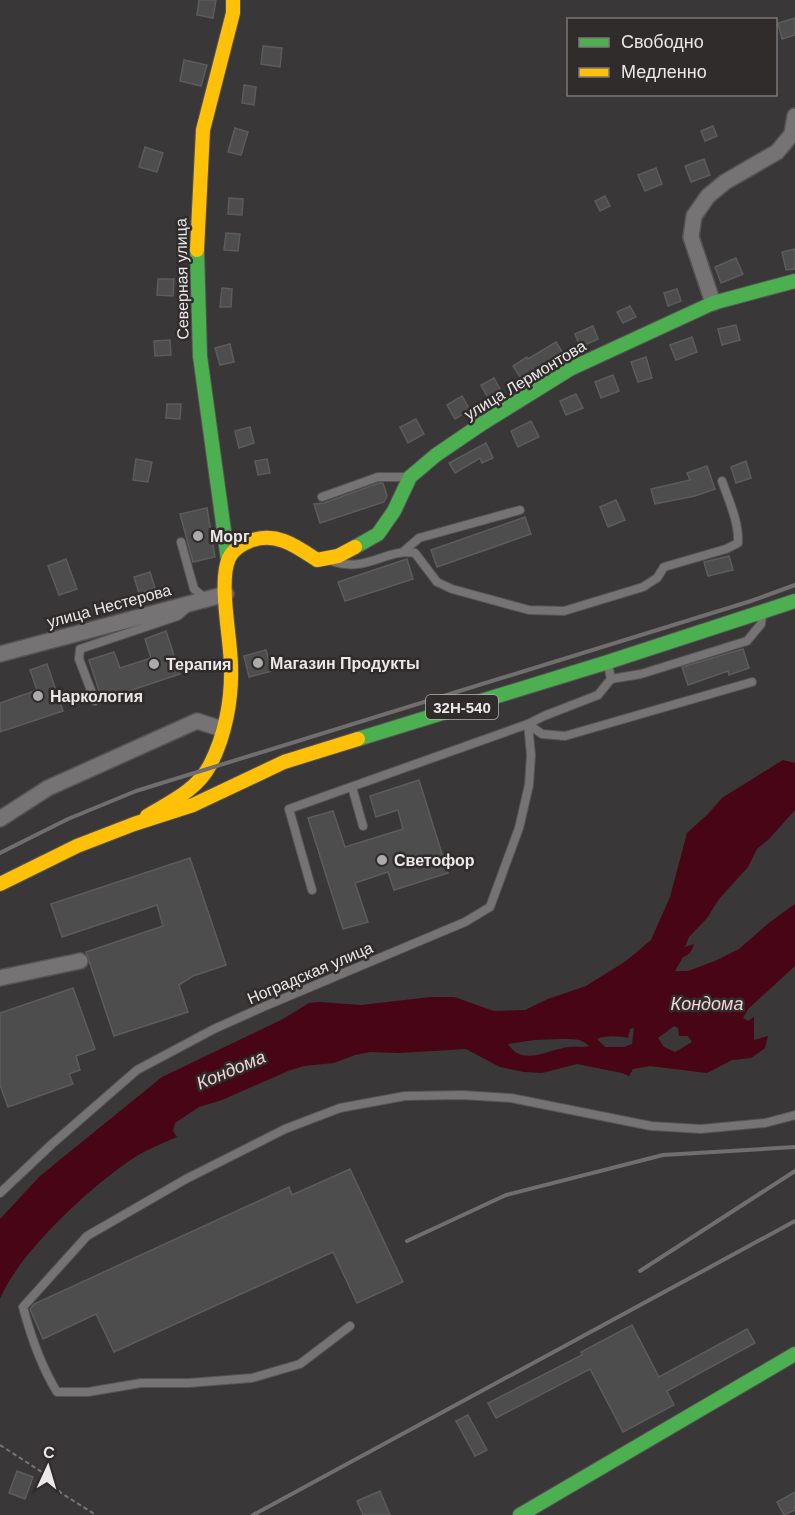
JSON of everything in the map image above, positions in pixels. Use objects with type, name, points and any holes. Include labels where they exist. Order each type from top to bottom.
[{"type":"street","name":"Северная улица","points":[[228,560],[200,356],[196,266],[203,130],[233,13],[233,0]]},
{"type":"street","points":[[713,303],[691,237],[693,216],[708,196],[725,182],[777,152],[792,134],[795,116]]},
{"type":"street","name":"улица Лермонтова","points":[[324,559],[338,556],[378,534],[394,511],[411,477],[436,455],[570,369],[713,303],[795,281]]},
{"type":"street","points":[[134,824],[196,784],[210,767],[222,729],[231,679],[226,594],[228,560],[242,544],[260,537],[274,537],[292,544],[317,560],[324,559]]},
{"type":"street","name":"улица Нестерова","points":[[0,654],[226,594]]},
{"type":"street","name":"32Н-540","points":[[0,884],[77,846],[134,824],[194,805],[284,762],[608,662],[795,601]]},
{"type":"street","points":[[0,819],[48,788],[197,721],[222,729]]},
{"type":"street","points":[[0,978],[80,961]]},
{"type":"street","points":[[520,1515],[795,1354]]},
{"type":"lane","points":[[322,497],[378,477],[411,477]]},
{"type":"lane","points":[[404,551],[416,553],[437,582],[452,589],[529,610],[564,611],[643,587],[657,578],[664,567],[726,549],[738,543],[733,512],[722,481]]},
{"type":"lane","points":[[324,559],[346,566],[366,564],[404,551],[418,538],[520,510]]},
{"type":"lane","points":[[95,701],[78,659],[80,649],[178,616],[200,601],[194,589],[181,542]]},
{"type":"lane","points":[[312,890],[289,809],[528,724],[598,695],[611,679],[641,674],[747,641],[761,624],[763,612]]},
{"type":"lane","points":[[608,662],[611,679]]},
{"type":"lane","points":[[528,724],[542,734],[565,736],[752,682]]},
{"type":"lane","name":"Ноградская улица","points":[[0,1193],[137,1070],[214,1029],[465,922],[490,907],[519,828],[529,785],[531,755],[528,724]]},
{"type":"lane","points":[[352,787],[363,826]]},
{"type":"lane","points":[[350,1326],[300,1364],[252,1378],[189,1383],[141,1383],[88,1392],[57,1392],[45,1372],[23,1307],[87,1236],[186,1179],[235,1154],[285,1129],[340,1108],[405,1096],[502,1097],[651,1126],[701,1129],[765,1123],[795,1115]]},
{"type":"path","points":[[0,1445],[45,1474],[61,1493],[96,1515]]},
{"type":"water","name":"Кондома","points":[[783,760],[795,763],[795,810],[757,849],[748,867],[689,937],[685,947],[694,944],[675,971],[688,971],[739,949],[795,904],[795,966],[748,1009],[743,1018],[748,1021],[754,1017],[754,1040],[768,1036],[765,1048],[751,1058],[732,1060],[707,1073],[650,1066],[633,1069],[629,1076],[577,1064],[542,1073],[524,1072],[500,1067],[466,1049],[399,1053],[370,1052],[334,1063],[304,1066],[288,1071],[222,1100],[199,1107],[175,1123],[173,1131],[177,1137],[140,1154],[118,1169],[59,1220],[23,1261],[0,1299],[0,1219],[40,1176],[162,1077],[283,1019],[309,1003],[361,1005],[431,997],[454,997],[494,1011],[525,1010],[548,999],[586,986],[626,961],[651,940],[670,897],[687,833],[722,798]],"holes":[[[674,1026],[678,1028],[679,1036],[688,1036],[692,1042],[675,1052],[664,1047],[658,1038]],[[634,1028],[632,1044],[624,1047],[605,1047],[597,1039],[612,1036],[628,1038],[630,1029]],[[573,1039],[580,1040],[589,1046],[562,1048],[529,1056],[521,1055],[508,1044],[534,1040]]]},
{"type":"building","points":[[199,0],[216,0],[213,18],[197,15]]},
{"type":"building","points":[[795,18],[795,35],[782,39],[778,23]]},
{"type":"building","points":[[263,46],[282,48],[280,67],[261,64]]},
{"type":"building","points":[[184,60],[207,65],[201,86],[180,81]]},
{"type":"building","points":[[244,85],[256,87],[254,105],[242,103]]},
{"type":"building","points":[[713,126],[717,136],[705,141],[701,131]]},
{"type":"building","points":[[235,128],[248,132],[241,155],[228,152]]},
{"type":"building","points":[[145,147],[163,153],[157,172],[139,167]]},
{"type":"building","points":[[704,159],[710,175],[691,182],[685,166]]},
{"type":"building","points":[[656,168],[662,184],[645,191],[638,175]]},
{"type":"building","points":[[605,196],[610,206],[600,211],[595,201]]},
{"type":"building","points":[[229,198],[243,199],[242,215],[228,214]]},
{"type":"building","points":[[226,233],[240,234],[238,251],[224,250]]},
{"type":"building","points":[[795,249],[795,269],[786,270],[782,252]]},
{"type":"building","points":[[736,258],[743,274],[721,283],[715,267]]},
{"type":"building","points":[[158,279],[174,279],[173,296],[157,295]]},
{"type":"building","points":[[222,288],[232,289],[231,307],[220,307]]},
{"type":"building","points":[[677,289],[681,301],[668,306],[664,293]]},
{"type":"building","points":[[630,306],[636,317],[623,323],[617,312]]},
{"type":"building","points":[[736,325],[740,340],[722,345],[718,329]]},
{"type":"building","points":[[593,326],[598,339],[580,347],[575,334]]},
{"type":"building","points":[[692,337],[697,352],[676,360],[670,345]]},
{"type":"building","points":[[170,340],[171,355],[155,356],[154,341]]},
{"type":"building","points":[[556,342],[564,355],[522,380],[513,366]]},
{"type":"building","points":[[230,344],[234,362],[220,365],[215,348]]},
{"type":"building","points":[[646,357],[652,378],[638,382],[631,362]]},
{"type":"building","points":[[613,375],[619,391],[601,398],[595,382]]},
{"type":"building","points":[[494,378],[501,391],[488,398],[481,385]]},
{"type":"building","points":[[576,394],[583,408],[566,415],[560,401]]},
{"type":"building","points":[[462,396],[470,410],[455,419],[447,405]]},
{"type":"building","points":[[167,404],[181,404],[180,419],[166,418]]},
{"type":"building","points":[[416,419],[424,434],[408,443],[400,427]]},
{"type":"building","points":[[531,421],[539,437],[518,447],[511,431]]},
{"type":"building","points":[[250,427],[254,443],[239,448],[235,431]]},
{"type":"building","points":[[486,443],[493,458],[482,463],[480,458],[455,473],[449,463]]},
{"type":"building","points":[[136,459],[152,462],[148,482],[133,480]]},
{"type":"building","points":[[267,459],[270,473],[258,475],[255,461]]},
{"type":"building","points":[[746,461],[751,478],[736,483],[731,467]]},
{"type":"building","points":[[707,466],[715,489],[695,496],[655,504],[651,489],[690,480],[687,473]]},
{"type":"building","points":[[383,483],[387,496],[384,502],[320,523],[314,504],[324,503]]},
{"type":"building","points":[[616,500],[625,520],[608,527],[600,507]]},
{"type":"building","name":"Морг","points":[[207,508],[215,557],[193,562],[180,514]]},
{"type":"building","points":[[525,517],[531,534],[437,567],[431,550]]},
{"type":"building","points":[[729,556],[733,570],[708,576],[704,562]]},
{"type":"building","points":[[66,559],[77,589],[59,595],[48,566]]},
{"type":"building","points":[[407,559],[413,579],[345,601],[338,582]]},
{"type":"building","points":[[150,572],[155,588],[139,593],[134,577]]},
{"type":"building","name":"Терапия","points":[[166,631],[180,674],[102,700],[89,660],[114,652],[120,668],[151,658],[145,639]]},
{"type":"building","points":[[743,649],[749,668],[729,675],[728,671],[688,685],[682,667]]},
{"type":"building","name":"Магазин Продукты","points":[[266,650],[272,671],[249,677],[244,656]]},
{"type":"building","name":"Наркология","points":[[47,664],[63,711],[0,732],[0,703],[37,690],[30,670]]},
{"type":"building","name":"Светофор","points":[[419,780],[448,873],[394,890],[388,872],[355,883],[368,922],[343,929],[308,818],[333,811],[345,847],[403,829],[398,810],[376,817],[370,796]]},
{"type":"building","points":[[190,858],[226,965],[193,976],[179,985],[188,1012],[114,1036],[86,952],[163,926],[157,905],[62,937],[51,904]]},
{"type":"building","points":[[73,988],[95,1049],[76,1056],[80,1070],[69,1074],[73,1084],[8,1107],[0,1085],[0,1013]]},
{"type":"building","points":[[350,1169],[403,1282],[357,1303],[333,1252],[114,1352],[96,1314],[43,1339],[30,1309],[34,1304],[289,1187],[292,1195]]},
{"type":"building","points":[[632,1325],[659,1377],[747,1329],[755,1343],[667,1391],[674,1405],[623,1432],[590,1369],[496,1418],[488,1403],[582,1355],[581,1352]]},
{"type":"building","points":[[468,1415],[487,1450],[475,1456],[456,1421]]},
{"type":"building","points":[[17,1471],[33,1477],[25,1499],[9,1493]]},
{"type":"building","points":[[380,1491],[390,1515],[363,1515],[357,1501]]},
{"type":"building","points":[[795,1492],[795,1510],[784,1515],[777,1502]]},
{"type":"railway","points":[[0,853],[68,819],[136,791],[751,601],[795,585]]},
{"type":"railway","points":[[407,1241],[506,1195],[663,1155],[795,1147]]},
{"type":"railway","points":[[640,1271],[795,1171]]},
{"type":"railway","points":[[253,1515],[795,1221]]},
{"type":"traffic: fast","points":[[197,250],[200,356],[228,560]]},
{"type":"traffic: fast","points":[[355,547],[378,534],[394,511],[410,477],[436,455],[570,369],[713,303],[795,281]]},
{"type":"traffic: fast","points":[[358,739],[608,662],[795,601]]},
{"type":"traffic: fast","points":[[520,1515],[795,1354]]},
{"type":"traffic: slow","points":[[197,250],[203,130],[233,13],[233,0]]},
{"type":"traffic: slow","points":[[147,816],[182,795],[198,782],[210,765],[220,742],[229,705],[231,679],[225,596],[226,568],[231,555],[247,542],[259,538],[285,542],[317,560],[338,556],[355,547]]},
{"type":"traffic: slow","points":[[0,884],[77,846],[193,805],[284,762],[358,739]]},
{"type":"place","name":"Морг","points":[[198,536]]},
{"type":"place","name":"Магазин Продукты","points":[[258,663]]},
{"type":"place","name":"Терапия","points":[[154,664]]},
{"type":"place","name":"Наркология","points":[[38,696]]},
{"type":"place","name":"Светофор","points":[[382,860]]}]
